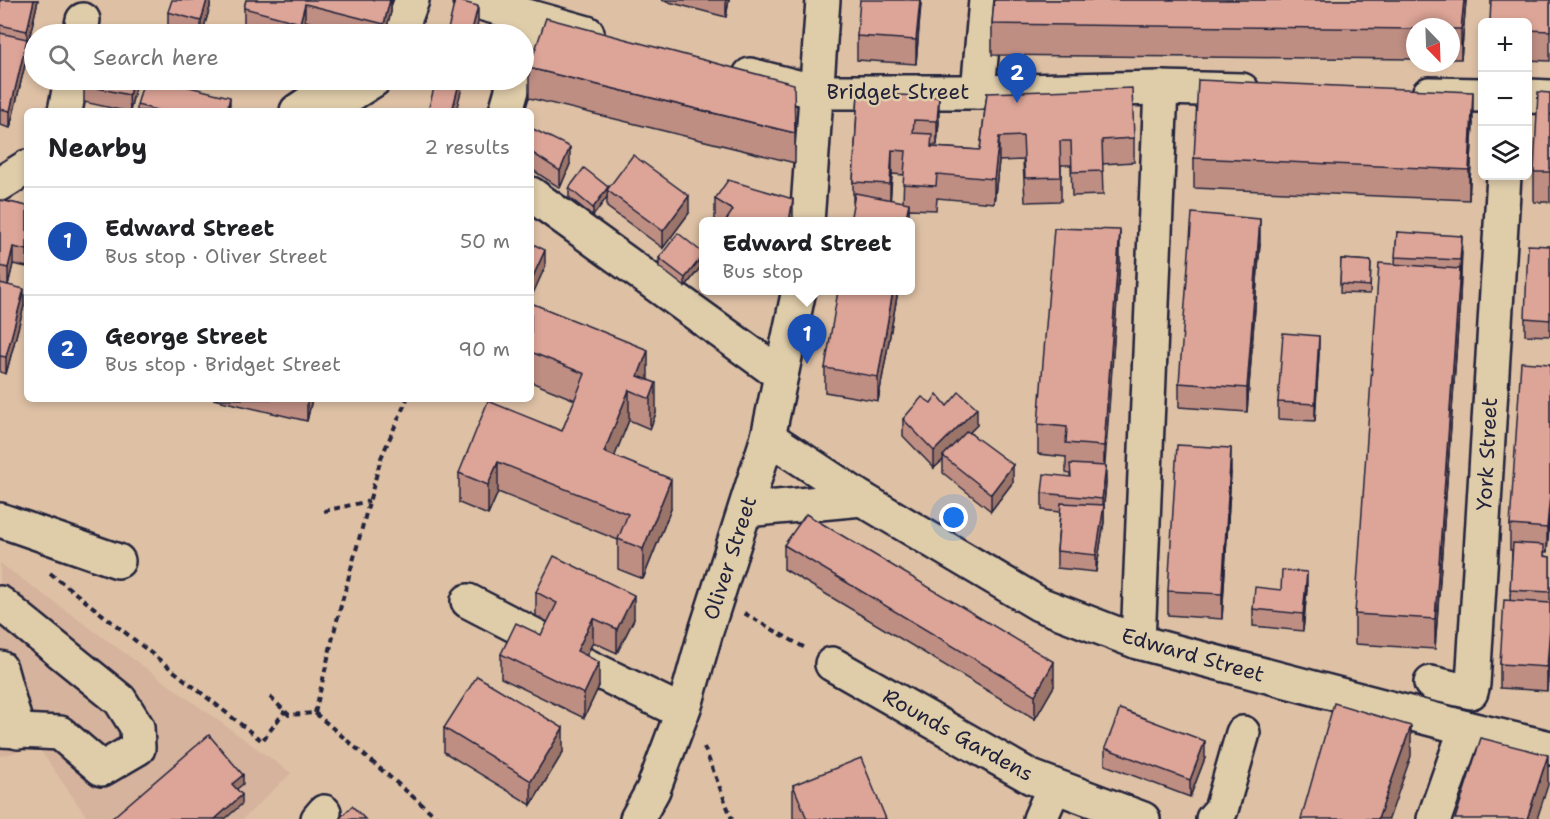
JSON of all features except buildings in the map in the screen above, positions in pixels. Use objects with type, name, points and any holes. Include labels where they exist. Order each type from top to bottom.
[{"type":"street","points":[[403,24],[412,0]]},
{"type":"street","points":[[470,0],[612,40]]},
{"type":"street","points":[[807,217],[823,0]]},
{"type":"street","points":[[978,92],[986,0]]},
{"type":"street","points":[[532,24],[533,19]]},
{"type":"street","name":"Bridget Street","points":[[726,69],[817,92],[978,92],[1161,88],[1268,90]]},
{"type":"street","points":[[1138,642],[1161,88]]},
{"type":"street","points":[[66,108],[69,90]]},
{"type":"street","points":[[301,108],[316,98],[350,94],[357,90]]},
{"type":"street","points":[[507,108],[512,90]]},
{"type":"street","points":[[1399,93],[1478,95]]},
{"type":"street","points":[[1532,96],[1550,97]]},
{"type":"street","points":[[0,184],[24,168]]},
{"type":"street","name":"York Street","points":[[1431,683],[1471,692],[1473,684],[1504,180]]},
{"type":"street","points":[[534,196],[781,375]]},
{"type":"street","name":"Oliver Street","points":[[637,819],[653,790],[684,707],[746,510],[768,437],[798,295]]},
{"type":"street","name":"Edward Street","points":[[768,437],[862,499],[1039,604],[1138,642],[1550,748]]},
{"type":"street","points":[[746,510],[862,499]]},
{"type":"street","points":[[0,520],[118,561]]},
{"type":"street","points":[[468,600],[547,642]]},
{"type":"street","points":[[0,603],[120,700],[137,727],[138,748],[102,769],[60,733],[9,731],[0,668]]},
{"type":"street","points":[[583,664],[684,707]]},
{"type":"street","name":"Rounds Gardens","points":[[832,664],[1031,777],[1054,787],[1040,819]]},
{"type":"street","points":[[1434,819],[1466,728]]},
{"type":"street","points":[[1213,819],[1221,810],[1244,733]]},
{"type":"street","points":[[1054,787],[1143,819]]},
{"type":"path","points":[[315,713],[336,624],[381,458],[405,402]]},
{"type":"path","points":[[324,511],[369,501]]},
{"type":"path","points":[[49,573],[262,741],[285,711]]},
{"type":"path","points":[[717,597],[832,664]]},
{"type":"path","points":[[270,697],[289,715],[315,713],[439,819]]},
{"type":"path","points":[[684,707],[732,819]]},
{"type":"shaded area","points":[[0,563],[291,773],[243,819],[88,819],[38,747],[0,756]]},
{"type":"place","name":"George Street","points":[[1017,103]]},
{"type":"place","name":"Edward Street","points":[[807,364]]}]
